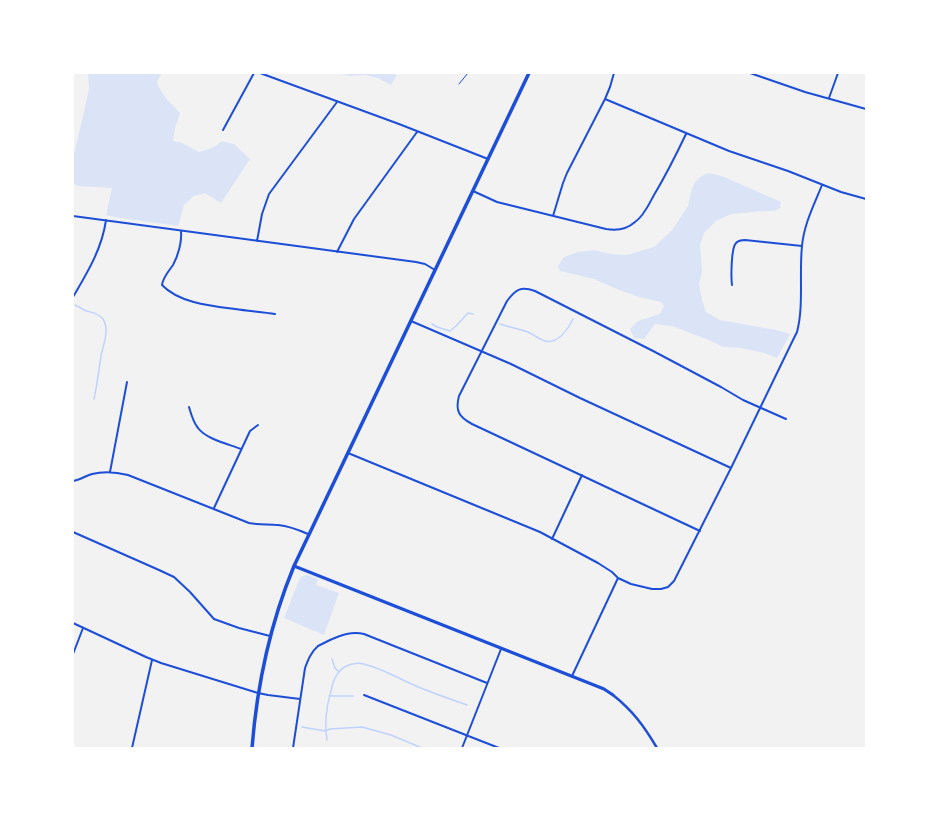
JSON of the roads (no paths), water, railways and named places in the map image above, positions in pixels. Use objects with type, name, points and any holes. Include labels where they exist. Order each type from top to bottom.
[{"type":"main road","points":[[252,748],[258,693],[270,636],[281,600],[294,566],[529,73]]},
{"type":"main road","points":[[294,566],[572,676],[604,689],[613,695]]},
{"type":"street","points":[[223,130],[254,73]]},
{"type":"street","points":[[260,73],[433,137],[488,160]]},
{"type":"street","points":[[553,216],[567,173],[605,98],[614,73]]},
{"type":"street","points":[[750,73],[866,109]]},
{"type":"street","points":[[829,98],[838,73]]},
{"type":"street","points":[[605,98],[729,152],[788,171],[841,192],[866,199]]},
{"type":"street","points":[[257,241],[262,214],[269,194],[337,102]]},
{"type":"street","points":[[337,252],[354,219],[417,132]]},
{"type":"street","points":[[472,191],[497,202],[614,231],[627,228],[636,222],[644,213],[672,164],[686,133]]},
{"type":"street","points":[[348,453],[540,532],[598,563],[618,578],[631,584],[652,589],[668,587],[674,580],[700,531],[794,340],[799,325],[802,246],[807,221],[822,185]]},
{"type":"street","points":[[73,216],[416,262],[425,264],[435,270]]},
{"type":"street","points":[[73,297],[93,262],[106,220]]},
{"type":"street","points":[[182,231],[182,237],[176,259],[164,277],[162,285],[173,293],[193,302],[210,306],[275,314]]},
{"type":"street","points":[[732,285],[733,251],[737,241],[745,240],[802,246]]},
{"type":"street","points":[[700,531],[464,420],[457,409],[459,396],[507,301],[521,289],[538,292],[721,387],[754,406],[786,419]]},
{"type":"street","points":[[411,321],[511,364],[580,398],[732,468]]},
{"type":"street","points":[[110,472],[127,382]]},
{"type":"street","points":[[189,407],[194,423],[202,432],[210,437],[241,449]]},
{"type":"street","points":[[214,508],[250,431],[258,425]]},
{"type":"street","points":[[73,481],[92,474],[104,472],[128,475],[255,524],[287,526],[310,534]]},
{"type":"street","points":[[552,539],[582,475]]},
{"type":"street","points":[[73,532],[174,577],[190,592],[210,615],[218,620],[249,631],[270,636]]},
{"type":"street","points":[[572,676],[618,578]]},
{"type":"street","points":[[73,623],[152,660],[258,693],[301,699]]},
{"type":"street","points":[[73,654],[83,628]]},
{"type":"street","points":[[293,748],[305,668],[310,656],[318,646],[343,635],[357,632],[364,634],[487,683]]},
{"type":"street","points":[[462,748],[502,648]]},
{"type":"street","points":[[132,748],[152,660]]},
{"type":"street","points":[[364,695],[499,748]]},
{"type":"street","points":[[613,695],[625,704],[643,725],[657,748]]},
{"type":"lane","points":[[459,84],[468,73]]},
{"type":"waterway","points":[[75,305],[99,315],[105,323],[106,333],[94,399]]},
{"type":"waterway","points":[[432,324],[450,331],[468,313],[473,314]]},
{"type":"waterway","points":[[500,324],[528,332],[545,341],[550,341],[562,335],[573,319]]},
{"type":"waterway","points":[[332,659],[335,668],[338,671]]},
{"type":"waterway","points":[[327,740],[326,716],[333,683],[336,675],[341,669],[351,664],[363,664],[376,668],[425,690],[467,705]]},
{"type":"waterway","points":[[329,696],[353,696]]},
{"type":"waterway","points":[[302,727],[325,731],[330,729],[362,727],[391,735],[422,748]]}]
